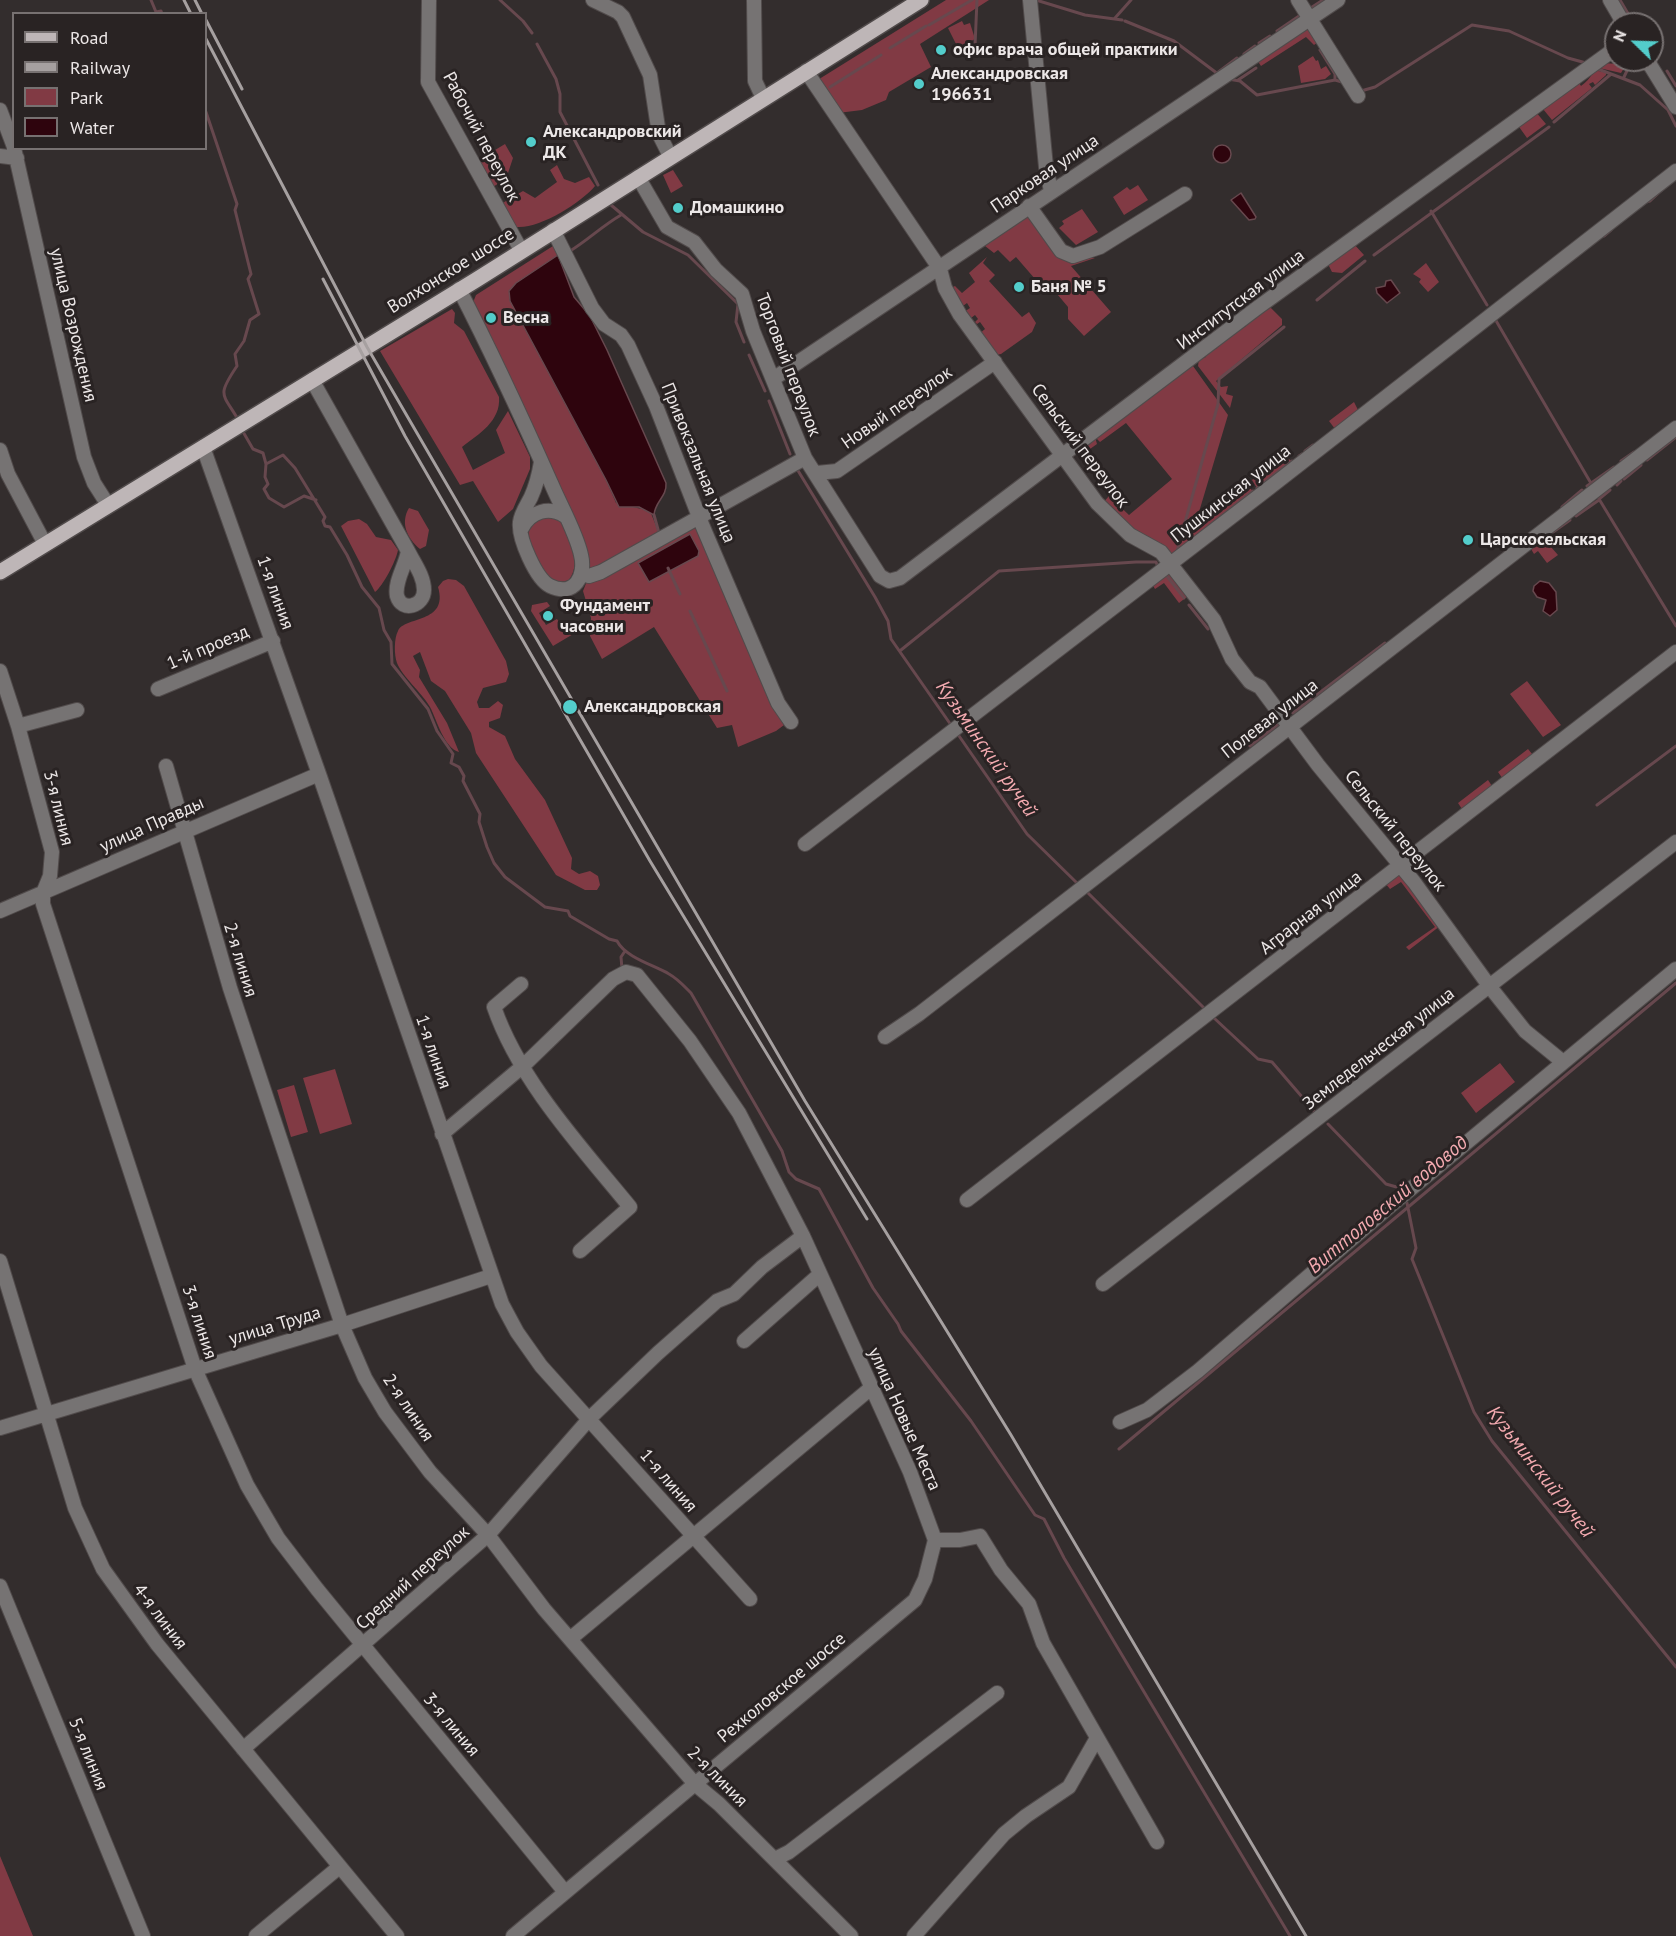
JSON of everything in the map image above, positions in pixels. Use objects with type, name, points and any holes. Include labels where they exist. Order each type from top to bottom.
[{"type":"main road","name":"Волхонское шоссе","points":[[0,572],[921,0]]},
{"type":"street","name":"Рабочий переулок","points":[[429,0],[428,82],[521,250]]},
{"type":"street","points":[[593,0],[612,8],[623,17],[650,75],[659,134],[670,156]]},
{"type":"street","points":[[754,0],[755,79],[763,98]]},
{"type":"street","points":[[1298,0],[1358,96]]},
{"type":"street","name":"Парковая улица","points":[[773,379],[1338,0]]},
{"type":"street","points":[[1030,2],[1046,167],[1051,191]]},
{"type":"street","name":"Институтская улица","points":[[888,580],[900,578],[1062,458],[1257,308],[1604,57]]},
{"type":"street","name":"Сельский переулок","points":[[806,71],[940,269],[945,288],[960,315],[1062,458],[1118,526],[1161,552],[1171,563],[1214,620],[1232,659],[1250,682],[1260,687],[1355,812],[1401,866],[1525,1031],[1563,1062]]},
{"type":"street","points":[[1655,72],[1674,100]]},
{"type":"street","name":"улица Возрождения","points":[[0,110],[12,143]]},
{"type":"street","points":[[0,156],[15,151]]},
{"type":"street","name":"улица Возрождения","points":[[15,151],[84,457],[94,483],[108,505]]},
{"type":"street","name":"Пушкинская улица","points":[[805,844],[1676,171]]},
{"type":"street","name":"Торговый переулок","points":[[638,177],[667,227],[694,242],[716,270],[742,294],[805,458],[817,473],[880,576],[888,580]]},
{"type":"street","points":[[1029,206],[1061,251],[1073,256],[1100,247],[1185,194]]},
{"type":"street","name":"Привокзальная улица","points":[[553,230],[592,308],[604,324],[621,335],[628,345],[661,417],[699,516],[778,703],[791,722]]},
{"type":"street","points":[[459,289],[526,424],[580,549],[583,574],[577,585],[570,588],[551,587],[538,572],[520,531],[520,520],[532,496],[542,462]]},
{"type":"street","name":"Новый переулок","points":[[817,473],[837,471],[995,362]]},
{"type":"street","points":[[312,380],[408,551]]},
{"type":"street","name":"Полевая улица","points":[[885,1037],[919,1014],[1676,428]]},
{"type":"street","name":"1-я линия","points":[[203,447],[320,774],[491,1276],[517,1332],[541,1366],[590,1418],[691,1536],[750,1599]]},
{"type":"street","points":[[0,450],[8,474],[45,544]]},
{"type":"street","points":[[583,574],[589,576],[601,572],[805,458]]},
{"type":"street","points":[[520,531],[533,515],[556,510],[565,516]]},
{"type":"street","name":"1-й проезд","points":[[158,689],[273,641]]},
{"type":"street","name":"Аграрная улица","points":[[967,1200],[1676,652]]},
{"type":"street","name":"3-я линия","points":[[0,671],[18,726],[52,852],[50,876],[43,893],[43,904],[195,1369],[229,1449],[278,1538],[363,1647],[566,1892]]},
{"type":"street","points":[[18,726],[77,710]]},
{"type":"street","name":"2-я линия","points":[[166,766],[230,988],[342,1325],[365,1378],[385,1412],[430,1472],[488,1535],[570,1639],[600,1671],[694,1784],[775,1859],[850,1936]]},
{"type":"street","name":"улица Правды","points":[[0,911],[320,774]]},
{"type":"street","name":"Земледельческая улица","points":[[1103,1284],[1676,842]]},
{"type":"street","points":[[1120,1422],[1147,1410],[1198,1371],[1676,969]]},
{"type":"street","name":"улица Новые Места","points":[[523,1066],[613,979],[626,972],[631,973],[645,984],[690,1041],[739,1113],[803,1236],[909,1472],[935,1540]]},
{"type":"street","points":[[521,984],[494,1007],[504,1037],[567,1129],[630,1207],[580,1251]]},
{"type":"street","points":[[442,1134],[523,1066]]},
{"type":"street","name":"Средний переулок","points":[[243,1749],[363,1647],[488,1535],[590,1418],[717,1301],[734,1294],[762,1267],[803,1236]]},
{"type":"street","name":"4-я линия","points":[[0,1261],[42,1392],[46,1416],[75,1508],[103,1569],[157,1644],[338,1868],[397,1936]]},
{"type":"street","points":[[744,1341],[819,1275]]},
{"type":"street","name":"улица Труда","points":[[0,1428],[342,1325],[491,1276]]},
{"type":"street","points":[[570,1639],[871,1388]]},
{"type":"street","points":[[935,1540],[960,1540],[981,1536],[1001,1570],[1029,1604],[1044,1643],[1095,1741],[1157,1842]]},
{"type":"street","name":"Рехколовское шоссе","points":[[513,1936],[915,1600],[925,1579],[935,1540]]},
{"type":"street","name":"5-я линия","points":[[0,1586],[143,1936]]},
{"type":"street","points":[[775,1859],[789,1852],[997,1693]]},
{"type":"street","points":[[914,1936],[1004,1834],[1069,1787],[1083,1758],[1095,1741]]},
{"type":"street","points":[[256,1936],[338,1868]]},
{"type":"green space","points":[[946,0],[989,0],[920,44],[931,67],[889,92],[886,100],[862,110],[838,113],[816,81]]},
{"type":"green space","points":[[962,21],[964,25],[970,23],[975,39],[958,48],[948,28]]},
{"type":"green space","points":[[1309,26],[1318,42],[1314,45],[1306,37],[1261,66],[1257,60]]},
{"type":"green space","points":[[1313,56],[1316,61],[1318,60],[1321,69],[1326,66],[1331,74],[1325,79],[1301,83],[1298,66]]},
{"type":"green space","points":[[1602,63],[1604,63],[1604,69],[1599,68],[1598,71],[1606,72],[1606,75],[1595,85],[1593,82],[1589,84],[1592,88],[1552,120],[1543,109],[1578,81],[1581,86]]},
{"type":"green space","points":[[1535,111],[1546,124],[1527,138],[1517,124]]},
{"type":"green space","points":[[505,144],[513,158],[506,179],[491,188],[478,163],[480,159]]},
{"type":"green space","points":[[557,165],[564,179],[575,183],[589,177],[595,186],[580,200],[559,214],[536,224],[517,227],[501,204],[523,191],[535,198],[557,182],[550,170]]},
{"type":"green space","points":[[673,170],[683,186],[671,193],[663,175]]},
{"type":"green space","points":[[1138,185],[1148,200],[1124,215],[1113,197],[1127,187],[1130,190]]},
{"type":"green space","points":[[1082,209],[1098,232],[1076,245],[1059,228],[1064,224],[1062,221]]},
{"type":"green space","points":[[1026,212],[1061,254],[1095,258],[1071,266],[1111,312],[1084,336],[1068,319],[1068,307],[1047,282],[1042,287],[1016,257],[1010,262],[998,250],[994,253],[985,246],[985,243]]},
{"type":"green space","points":[[1353,243],[1364,255],[1342,273],[1332,272],[1327,262]]},
{"type":"green space","points":[[553,246],[558,255],[509,291],[510,301],[606,480],[616,503],[650,511],[659,533],[596,571],[588,571],[472,305],[476,295]]},
{"type":"green space","points":[[987,257],[983,263],[995,275],[989,281],[1022,317],[1029,312],[1036,323],[1032,332],[1001,354],[996,355],[979,334],[985,329],[980,322],[977,324],[975,322],[978,319],[975,315],[971,318],[964,312],[970,308],[967,303],[963,306],[949,289],[955,286],[962,293],[975,282],[969,273]]},
{"type":"green space","points":[[1426,263],[1439,282],[1428,292],[1419,282],[1421,279],[1413,274]]},
{"type":"green space","points":[[1269,306],[1282,319],[1282,325],[1216,381],[1221,387],[1228,386],[1226,394],[1233,396],[1230,408],[1198,366],[1199,359],[1206,357],[1204,354],[1217,348],[1216,345],[1246,326],[1245,322]]},
{"type":"green space","points":[[452,309],[455,313],[454,323],[464,331],[499,397],[499,406],[493,420],[482,432],[462,447],[473,470],[505,453],[496,430],[508,411],[530,457],[530,469],[513,509],[498,522],[473,481],[460,485],[380,351]]},
{"type":"green space","points":[[1186,366],[1193,366],[1228,415],[1196,522],[1247,484],[1254,493],[1254,497],[1174,556],[1127,529],[1102,504],[1109,496],[1129,515],[1172,479],[1126,423],[1100,442],[1095,437],[1097,444],[1090,449],[1086,443]]},
{"type":"green space","points":[[1354,402],[1358,410],[1335,429],[1329,421]]},
{"type":"green space","points":[[1285,455],[1294,464],[1258,490],[1252,480]]},
{"type":"green space","points":[[409,508],[418,511],[429,530],[426,546],[420,549],[406,530],[405,519]]},
{"type":"green space","points":[[552,516],[566,527],[574,545],[573,573],[569,580],[563,582],[549,579],[546,576],[534,553],[528,532],[535,522]]},
{"type":"green space","points":[[359,519],[367,524],[376,537],[391,540],[398,550],[389,573],[375,592],[341,526],[348,521]]},
{"type":"green space","points":[[694,524],[788,722],[776,731],[738,747],[732,725],[717,728],[654,627],[602,659],[590,636],[591,618],[583,591],[587,581]]},
{"type":"green space","points":[[1544,539],[1558,555],[1547,563],[1538,551],[1534,554],[1531,549]]},
{"type":"green space","points":[[1168,569],[1188,596],[1179,603],[1164,583],[1155,589],[1152,584]]},
{"type":"green space","points":[[448,579],[456,580],[464,586],[506,661],[509,674],[506,682],[483,688],[477,702],[479,708],[489,708],[498,701],[503,705],[500,718],[489,722],[489,727],[505,736],[515,759],[545,800],[572,858],[571,869],[579,874],[590,871],[598,876],[600,885],[597,890],[585,890],[556,875],[476,753],[471,733],[445,691],[431,681],[420,652],[413,656],[420,670],[419,677],[447,723],[459,752],[449,745],[430,707],[397,663],[395,647],[398,631],[402,626],[432,613],[440,599],[438,587]]},
{"type":"green space","points":[[547,602],[550,606],[539,613],[546,625],[557,619],[565,631],[575,633],[553,646],[531,611],[532,605]]},
{"type":"green space","points":[[1527,681],[1561,725],[1543,737],[1510,694]]},
{"type":"green space","points":[[1528,749],[1533,755],[1503,779],[1498,772]]},
{"type":"green space","points":[[1488,780],[1492,786],[1462,809],[1458,803]]},
{"type":"green space","points":[[1398,871],[1440,926],[1409,950],[1406,947],[1435,927],[1401,882],[1390,889],[1385,883]]},
{"type":"green space","points":[[1500,1063],[1515,1082],[1476,1113],[1461,1093]]},
{"type":"green space","points":[[335,1069],[352,1124],[320,1134],[303,1078]]},
{"type":"green space","points":[[294,1085],[308,1132],[291,1137],[277,1090]]},
{"type":"green space","points":[[0,1856],[33,1936],[0,1936]]},
{"type":"water","points":[[1222,145],[1228,148],[1231,154],[1228,160],[1222,163],[1216,160],[1213,154],[1216,148]]},
{"type":"water","points":[[1241,193],[1256,217],[1255,219],[1249,220],[1231,200]]},
{"type":"water","points":[[558,255],[574,297],[590,316],[607,350],[666,483],[665,492],[656,506],[654,515],[639,507],[619,507],[510,301],[509,291],[516,283]]},
{"type":"water","points":[[1391,280],[1400,293],[1387,303],[1377,293],[1376,288],[1385,286],[1386,281]]},
{"type":"water","points":[[690,534],[699,551],[698,556],[649,582],[638,563]]},
{"type":"water","points":[[1540,581],[1549,583],[1556,592],[1557,610],[1550,616],[1543,611],[1546,600],[1537,597],[1533,591],[1534,586]]},
{"type":"waterway","points":[[151,0],[156,12]]},
{"type":"waterway","name":"Кузьминский ручей","points":[[500,0],[523,21],[532,33]]},
{"type":"waterway","points":[[929,25],[972,0]]},
{"type":"waterway","points":[[975,46],[977,0]]},
{"type":"waterway","points":[[1036,0],[1085,15],[1122,20]]},
{"type":"waterway","points":[[1115,18],[1131,0]]},
{"type":"waterway","points":[[1309,9],[1323,0]]},
{"type":"waterway","points":[[1620,0],[1627,12]]},
{"type":"waterway","points":[[156,12],[161,12]]},
{"type":"waterway","points":[[1277,31],[1302,14]]},
{"type":"waterway","points":[[1125,21],[1174,41],[1218,74]]},
{"type":"waterway","points":[[1361,91],[1375,87],[1472,25],[1509,31],[1568,58],[1586,63]]},
{"type":"waterway","points":[[890,48],[926,26]]},
{"type":"waterway","points":[[1259,43],[1270,36]]},
{"type":"waterway","name":"Кузьминский ручей","points":[[537,44],[556,79],[560,94],[560,112],[598,185]]},
{"type":"waterway","points":[[1244,54],[1255,46]]},
{"type":"waterway","points":[[1320,50],[1335,74],[1335,80]]},
{"type":"waterway","points":[[830,87],[881,55]]},
{"type":"waterway","points":[[1217,73],[1237,58]]},
{"type":"waterway","points":[[1238,80],[1256,68]]},
{"type":"waterway","points":[[1598,69],[1640,85],[1668,110],[1672,109]]},
{"type":"waterway","points":[[1667,71],[1676,86]]},
{"type":"waterway","points":[[1624,77],[1626,72]]},
{"type":"waterway","points":[[1554,122],[1610,75]]},
{"type":"waterway","points":[[1228,79],[1240,81],[1257,95],[1335,80],[1342,82]]},
{"type":"waterway","points":[[1668,110],[1676,126]]},
{"type":"waterway","points":[[207,115],[237,204],[235,210],[251,274],[248,279],[259,314],[250,320],[244,341],[235,354],[237,366],[224,390],[224,395],[239,421]]},
{"type":"waterway","points":[[1374,255],[1549,127]]},
{"type":"waterway","points":[[1646,202],[1664,188]]},
{"type":"waterway","name":"Кузьминский ручей","points":[[611,205],[643,232],[688,255],[738,304],[736,322],[744,342]]},
{"type":"waterway","points":[[1431,211],[1487,305]]},
{"type":"waterway","points":[[570,251],[621,215]]},
{"type":"waterway","points":[[1604,236],[1611,230]]},
{"type":"waterway","points":[[1317,300],[1365,261]]},
{"type":"waterway","points":[[1495,319],[1592,485]]},
{"type":"waterway","points":[[1177,551],[1218,404],[1219,379],[1284,327]]},
{"type":"waterway","name":"Кузьминский ручей","points":[[749,355],[765,391]]},
{"type":"waterway","name":"Кузьминский ручей","points":[[769,401],[790,454]]},
{"type":"waterway","points":[[242,430],[253,449],[263,453],[266,464],[283,455],[295,468],[325,517],[323,521],[325,526],[330,527],[347,555],[362,587],[379,608],[384,630],[391,642],[392,664],[428,709],[437,731],[453,754],[451,763],[459,767],[464,776],[463,781],[480,814],[479,822],[487,847],[494,863],[505,877],[545,907],[568,911],[570,916],[609,939],[617,941],[627,952],[672,976],[691,993],[782,1151],[789,1172],[796,1179],[819,1189],[873,1288],[901,1331],[971,1421],[1035,1515],[1044,1519],[1064,1558],[1290,1936]]},
{"type":"waterway","points":[[1647,460],[1676,437]]},
{"type":"waterway","points":[[1305,451],[1313,445]]},
{"type":"waterway","points":[[1621,461],[1634,452]]},
{"type":"waterway","points":[[1257,488],[1292,461]]},
{"type":"waterway","points":[[266,464],[265,477],[268,484],[264,489],[269,498],[284,507],[304,496],[316,500]]},
{"type":"waterway","points":[[1624,479],[1641,465]]},
{"type":"waterway","points":[[1587,486],[1614,467]]},
{"type":"waterway","name":"Кузьминский ручей","points":[[797,469],[875,597],[888,621],[891,639],[951,725]]},
{"type":"waterway","points":[[1617,485],[1621,481]]},
{"type":"waterway","points":[[1562,507],[1582,490]]},
{"type":"waterway","points":[[1610,490],[1599,499],[1676,626]]},
{"type":"waterway","points":[[1209,526],[1253,491]]},
{"type":"waterway","points":[[1576,516],[1599,500]]},
{"type":"waterway","points":[[654,515],[659,533]]},
{"type":"waterway","points":[[1553,532],[1570,520]]},
{"type":"waterway","points":[[901,650],[999,571],[1136,562],[1156,562],[1158,567]]},
{"type":"waterway","points":[[668,568],[680,594]]},
{"type":"waterway","points":[[1166,575],[1184,598]]},
{"type":"waterway","points":[[1189,605],[1208,629]]},
{"type":"waterway","points":[[690,611],[727,691]]},
{"type":"waterway","points":[[1293,713],[1385,643]]},
{"type":"waterway","points":[[1250,746],[1280,723]]},
{"type":"waterway","name":"Кузьминский ручей","points":[[957,733],[1027,834],[1078,884]]},
{"type":"waterway","points":[[1597,805],[1676,746]]},
{"type":"waterway","name":"Кузьминский ручей","points":[[1085,890],[1203,1007]]},
{"type":"waterway","points":[[622,969],[621,957],[625,951]]},
{"type":"waterway","name":"Виттоловский водовод","points":[[1119,1449],[1676,983]]},
{"type":"waterway","name":"Кузьминский ручей","points":[[1214,1018],[1258,1059],[1272,1062],[1315,1112]]},
{"type":"waterway","name":"Кузьминский ручей","points":[[1328,1124],[1386,1184],[1400,1188]]},
{"type":"waterway","name":"Кузьминский ручей","points":[[1407,1203],[1416,1248],[1412,1259],[1474,1412],[1492,1441],[1676,1667]]},
{"type":"railway","points":[[184,0],[190,12]]},
{"type":"railway","points":[[195,0],[201,12]]},
{"type":"railway","points":[[207,22],[242,89]]},
{"type":"railway","points":[[207,41],[367,347],[805,1101],[1011,1435],[1306,1936]]},
{"type":"railway","points":[[323,279],[405,436],[650,861],[867,1219]]},
{"type":"place","name":"офис врача общей практики","points":[[941,50]]},
{"type":"place","name":"Александровская 196631","points":[[919,84]]},
{"type":"place","name":"Александровский ДК","points":[[531,142]]},
{"type":"place","name":"Домашкино","points":[[678,208]]},
{"type":"place","name":"Баня № 5","points":[[1019,287]]},
{"type":"place","name":"Весна","points":[[491,318]]},
{"type":"place","name":"Царскосельская","points":[[1468,540]]},
{"type":"place","name":"Фундамент часовни","points":[[548,616]]},
{"type":"place","name":"Александровская","points":[[570,707]]}]
